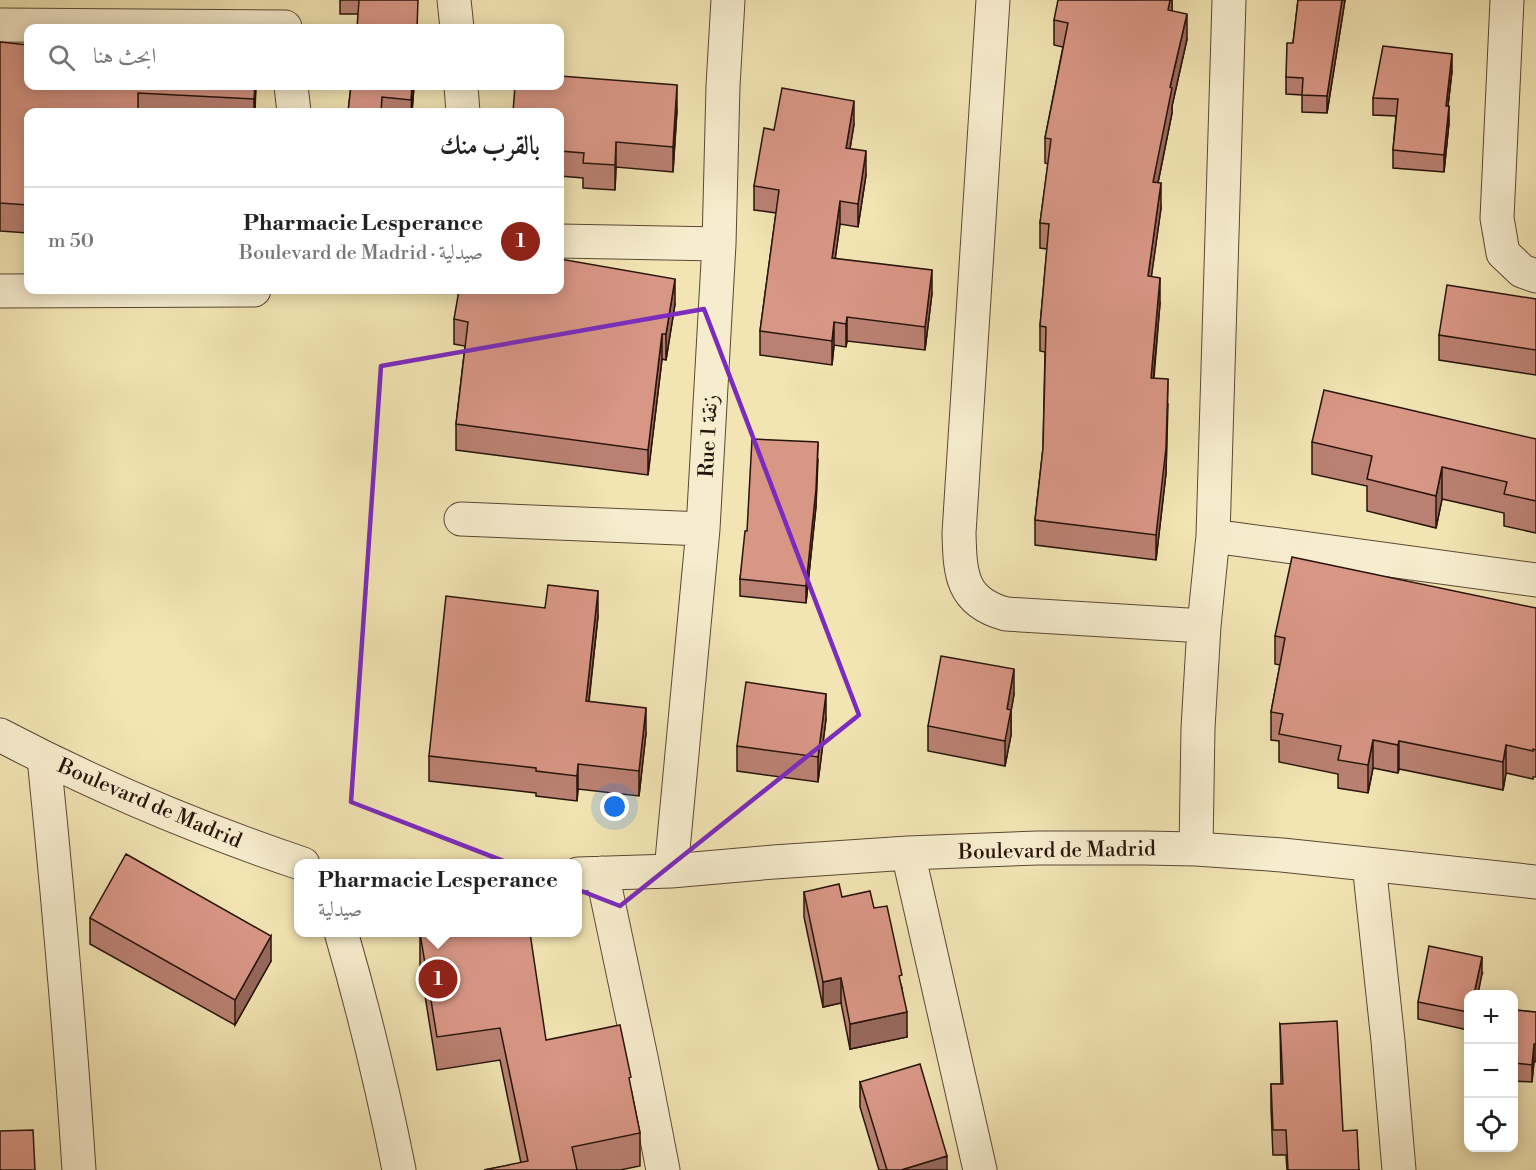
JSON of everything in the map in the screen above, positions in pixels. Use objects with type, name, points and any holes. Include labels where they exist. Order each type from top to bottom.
[{"type":"street","points":[[454,0],[457,24]]},
{"type":"street","name":"Rue 1 زنقة","points":[[671,871],[703,529],[719,244],[723,86],[728,0]]},
{"type":"street","points":[[993,0],[959,533],[961,568],[965,583],[977,601],[1006,614],[1204,626]]},
{"type":"street","points":[[1196,849],[1198,728],[1204,626],[1213,536],[1229,0]]},
{"type":"street","points":[[1507,0],[1497,218],[1503,253],[1521,272],[1536,276]]},
{"type":"street","points":[[41,24],[285,18]]},
{"type":"street","points":[[0,25],[24,24]]},
{"type":"street","points":[[291,90],[294,108]]},
{"type":"street","points":[[461,90],[463,108]]},
{"type":"street","points":[[564,241],[719,244]]},
{"type":"street","points":[[0,291],[24,291]]},
{"type":"street","points":[[461,519],[703,529]]},
{"type":"street","points":[[1213,536],[1536,580]]},
{"type":"street","name":"Boulevard de Madrid","points":[[0,735],[44,758],[226,837],[294,861]]},
{"type":"street","points":[[44,758],[79,1170]]},
{"type":"street","name":"Boulevard de Madrid","points":[[590,873],[671,871],[908,853],[1038,848],[1196,849],[1282,855],[1536,882]]},
{"type":"street","points":[[908,853],[980,1170]]},
{"type":"street","points":[[1369,864],[1399,1170]]},
{"type":"street","points":[[590,873],[642,1062],[663,1170]]},
{"type":"street","points":[[342,937],[368,1030],[399,1170]]},
{"type":"highlighted area","points":[[704,309],[859,715],[620,906],[351,802],[381,366]]},
{"type":"building","points":[[359,0],[418,0],[417,24],[357,24]]},
{"type":"building","points":[[1058,0],[1170,0],[1168,10],[1187,14],[1170,87],[1172,88],[1153,182],[1161,183],[1148,276],[1160,278],[1151,378],[1168,379],[1166,448],[1156,535],[1035,520],[1043,448],[1046,327],[1040,326],[1049,224],[1040,223],[1051,139],[1045,138],[1068,23],[1054,20]]},
{"type":"building","points":[[1298,0],[1342,0],[1327,96],[1302,95],[1303,78],[1286,77],[1287,43],[1293,43]]},
{"type":"building","points":[[0,42],[24,45],[24,90],[255,90],[254,99],[138,93],[138,108],[24,108],[24,205],[0,203]]},
{"type":"building","points":[[1383,46],[1452,54],[1446,106],[1449,106],[1444,155],[1393,150],[1398,99],[1373,98]]},
{"type":"building","points":[[564,76],[677,85],[673,147],[616,142],[615,165],[583,163],[584,153],[564,151],[564,108],[513,108],[515,90],[564,90]]},
{"type":"building","points":[[782,88],[854,101],[846,148],[866,151],[858,204],[840,201],[832,258],[932,270],[925,327],[847,317],[846,324],[834,322],[832,341],[760,331],[779,190],[754,186],[764,128],[774,130]]},
{"type":"building","points":[[351,90],[412,90],[411,100],[382,97],[381,108],[348,108]]},
{"type":"building","points":[[564,260],[675,279],[666,334],[662,334],[648,450],[456,424],[468,322],[454,319],[458,294],[564,294]]},
{"type":"building","points":[[1447,285],[1536,299],[1536,350],[1439,335]]},
{"type":"building","points":[[1324,390],[1536,439],[1536,501],[1504,494],[1507,482],[1442,467],[1436,496],[1367,479],[1372,456],[1312,442]]},
{"type":"building","points":[[752,439],[818,442],[816,489],[806,586],[740,579],[745,531],[747,531]]},
{"type":"building","points":[[1292,557],[1536,608],[1536,750],[1506,745],[1503,762],[1399,741],[1398,745],[1373,740],[1368,765],[1338,760],[1341,746],[1279,734],[1283,714],[1271,712],[1285,638],[1275,636]]},
{"type":"building","points":[[548,585],[598,591],[586,701],[646,708],[639,771],[578,764],[577,776],[536,771],[536,768],[429,756],[446,596],[545,608]]},
{"type":"building","points":[[941,656],[1014,669],[1007,709],[1011,710],[1005,741],[928,726]]},
{"type":"building","points":[[746,682],[826,694],[818,757],[737,746]]},
{"type":"building","points":[[126,854],[271,936],[235,1000],[90,918]]},
{"type":"building","points":[[839,884],[842,897],[870,891],[874,908],[887,906],[902,975],[899,976],[907,1012],[850,1024],[841,978],[823,982],[804,892]]},
{"type":"building","points":[[421,937],[531,937],[546,1040],[620,1025],[640,1133],[572,1147],[577,1170],[484,1170],[528,1161],[500,1028],[437,1037]]},
{"type":"building","points":[[1429,946],[1482,957],[1475,990],[1464,990],[1464,1011],[1418,1002]]},
{"type":"building","points":[[1518,1010],[1536,1012],[1536,1044],[1534,1044],[1532,1065],[1518,1063]]},
{"type":"building","points":[[1337,1021],[1343,1131],[1357,1130],[1359,1170],[1288,1170],[1286,1130],[1273,1130],[1271,1084],[1283,1084],[1280,1024]]},
{"type":"building","points":[[920,1064],[947,1156],[901,1170],[887,1170],[860,1082]]},
{"type":"building","points":[[33,1130],[35,1170],[0,1170],[0,1131]]},
{"type":"place","name":"Pharmacie Lesperance","points":[[438,979]]}]
